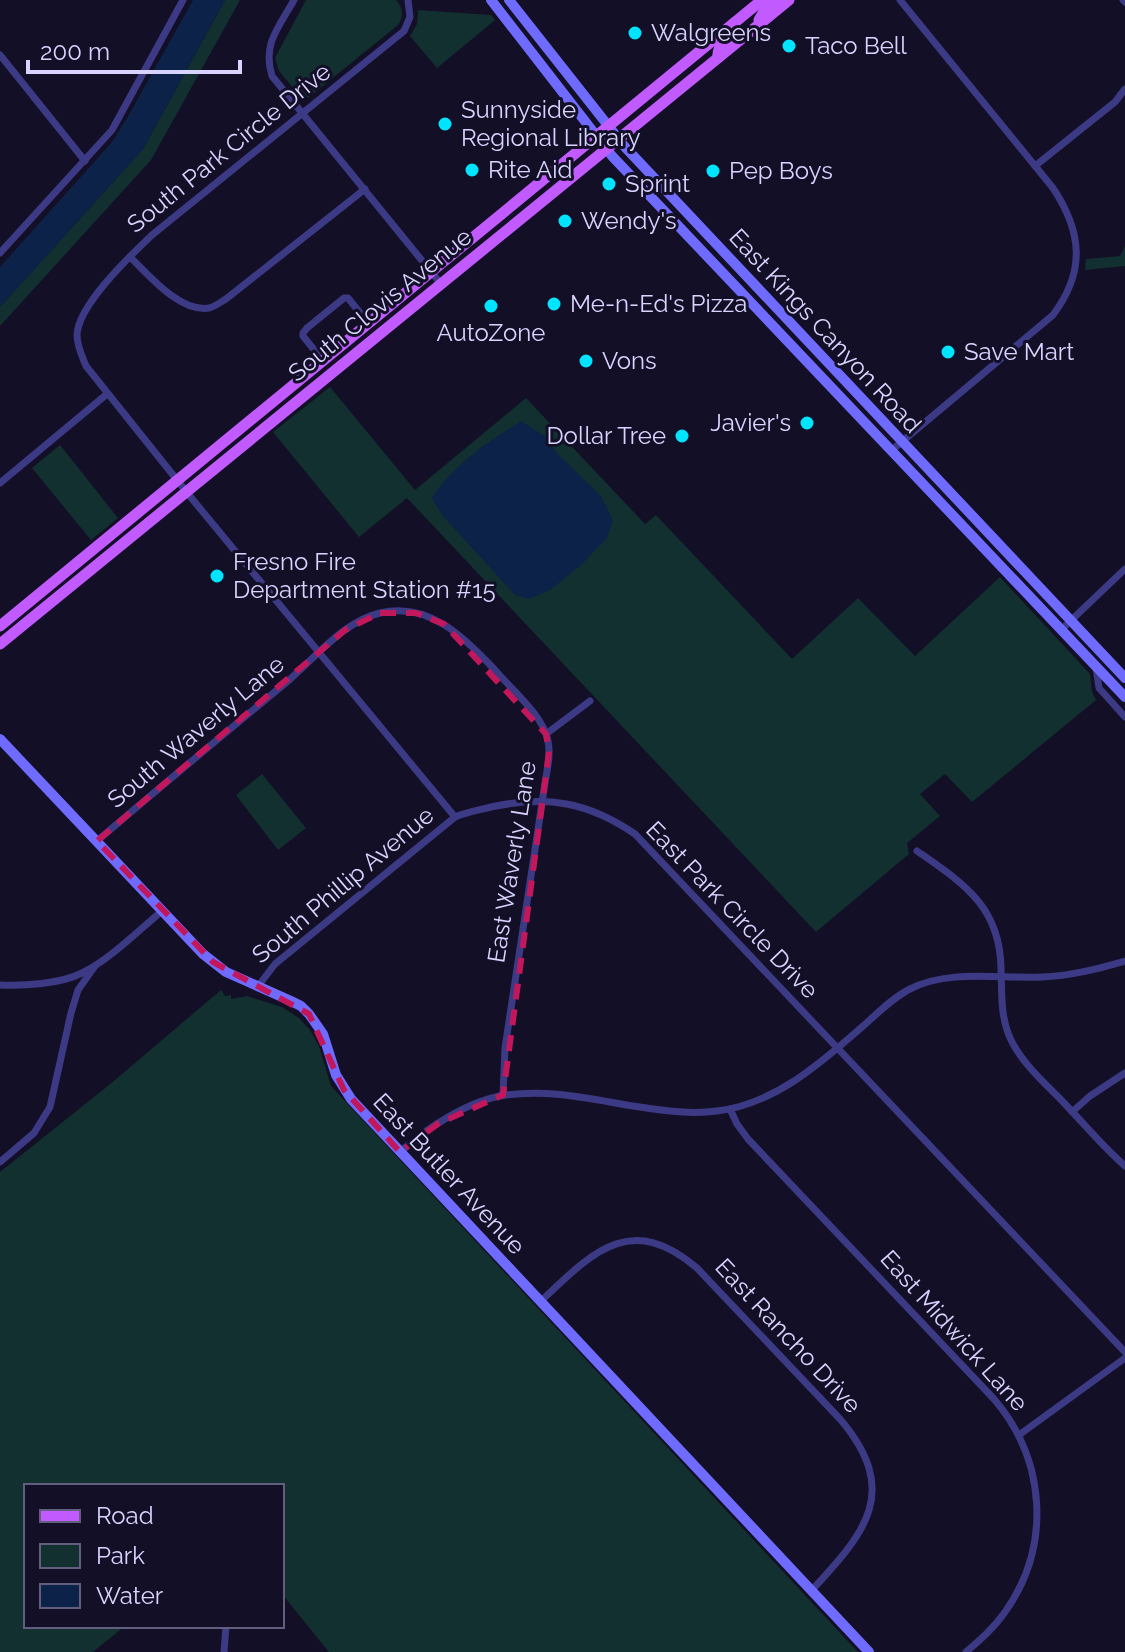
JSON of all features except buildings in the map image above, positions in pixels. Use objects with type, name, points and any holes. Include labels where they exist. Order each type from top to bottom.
[{"type":"main road","name":"East Kings Canyon Road","points":[[491,0],[606,149],[1125,697]]},
{"type":"main road","name":"East Kings Canyon Road","points":[[509,0],[619,139],[1125,678]]},
{"type":"main road","name":"South Clovis Avenue","points":[[0,626],[762,0]]},
{"type":"main road","points":[[756,28],[762,14],[776,0]]},
{"type":"main road","name":"South Clovis Avenue","points":[[0,644],[789,0]]},
{"type":"main road","points":[[718,58],[720,46],[735,32],[734,23]]},
{"type":"main road","points":[[738,288],[746,287],[795,337],[804,339]]},
{"type":"main road","name":"East Butler Avenue","points":[[0,739],[203,954],[235,976],[301,1006],[309,1014],[323,1034],[333,1068],[344,1090],[869,1652]]},
{"type":"street","points":[[0,253],[112,130],[183,0]]},
{"type":"street","name":"South Park Circle Drive","points":[[294,0],[270,44],[267,60],[272,76],[302,113]]},
{"type":"street","name":"South Park Circle Drive","points":[[107,394],[80,353],[77,334],[89,303],[152,235],[404,31],[410,17],[408,0]]},
{"type":"street","points":[[892,450],[1053,315],[1071,284],[1076,261],[1076,240],[1065,206],[900,0]]},
{"type":"street","points":[[0,55],[85,161]]},
{"type":"street","points":[[1035,166],[1115,102],[1125,89]]},
{"type":"street","points":[[302,113],[441,284]]},
{"type":"street","points":[[130,257],[179,300],[194,307],[210,308],[226,299],[365,189]]},
{"type":"street","points":[[323,361],[303,336],[307,328],[344,298],[348,298],[369,324]]},
{"type":"street","points":[[0,483],[107,394],[455,817]]},
{"type":"street","points":[[1062,629],[1125,569]]},
{"type":"street","name":"East Waverly Lane","points":[[319,652],[345,630],[380,613],[403,611],[429,617],[444,624],[472,646],[536,716],[546,734],[549,752],[505,1048],[503,1095]]},
{"type":"street","name":"South Waverly Lane","points":[[97,841],[319,652]]},
{"type":"street","name":"East Kings Canyon Road","points":[[1096,667],[1099,688],[1125,717]]},
{"type":"street","points":[[546,734],[590,701]]},
{"type":"street","name":"East Park Circle Drive","points":[[455,817],[513,802],[566,803],[600,813],[635,834],[1125,1352]]},
{"type":"street","name":"South Phillip Avenue","points":[[259,985],[275,964],[455,817]]},
{"type":"street","points":[[917,851],[958,879],[981,902],[998,937],[1001,951],[1003,1016],[1011,1039],[1025,1061],[1125,1166]]},
{"type":"street","points":[[0,985],[60,980],[78,975],[95,966],[162,911]]},
{"type":"street","points":[[400,1152],[460,1111],[503,1095],[548,1093],[677,1112],[704,1112],[747,1105],[810,1071],[891,1002],[920,984],[953,978],[1067,975],[1125,961]]},
{"type":"street","points":[[0,1162],[34,1133],[50,1107],[78,990],[95,966]]},
{"type":"street","points":[[1072,1112],[1125,1073]]},
{"type":"street","name":"East Midwick Lane","points":[[730,1109],[748,1139],[994,1399],[1019,1435],[1030,1462],[1036,1495],[1038,1512],[1034,1547],[1005,1613],[966,1652]]},
{"type":"street","name":"East Rancho Drive","points":[[541,1301],[582,1262],[600,1250],[617,1243],[645,1241],[659,1244],[697,1268],[840,1419],[854,1435],[867,1458],[872,1488],[870,1510],[847,1552],[812,1590]]},
{"type":"street","points":[[1019,1435],[1125,1358]]},
{"type":"street","points":[[224,1652],[226,1628]]},
{"type":"highlighted area","points":[[380,613],[416,613],[444,624],[546,734],[549,752],[503,1095],[439,1123],[400,1152],[344,1090],[309,1014],[213,962],[97,841],[345,630]]},
{"type":"green space","points":[[225,0],[240,0],[151,160],[0,326],[0,307],[143,149]]},
{"type":"green space","points":[[306,0],[396,0],[402,12],[398,25],[308,98],[301,97],[279,71],[275,58]]},
{"type":"green space","points":[[418,10],[491,15],[495,20],[437,68],[410,36],[417,24]]},
{"type":"green space","points":[[1125,246],[1125,266],[1085,270],[1086,259],[1120,256]]},
{"type":"green space","points":[[330,387],[415,490],[526,398],[645,524],[656,515],[792,659],[858,598],[915,656],[1000,577],[1090,674],[1096,700],[972,802],[945,774],[920,794],[940,816],[907,843],[909,854],[816,932],[407,498],[359,537],[273,432]]},
{"type":"green space","points":[[60,445],[118,518],[91,540],[32,468]]},
{"type":"green space","points":[[262,774],[306,828],[278,850],[236,795]]},
{"type":"green space","points":[[221,990],[225,996],[231,995],[231,999],[247,996],[282,1007],[299,1018],[319,1046],[331,1086],[858,1652],[329,1652],[284,1596],[284,1484],[24,1484],[24,1628],[123,1628],[93,1652],[0,1652],[0,1172]]},
{"type":"water","points":[[193,0],[225,0],[143,149],[0,307],[0,267],[112,142]]},
{"type":"water","points":[[521,421],[543,435],[601,496],[613,520],[607,538],[580,566],[550,590],[529,599],[515,595],[442,515],[432,498],[461,465]]},
{"type":"place","name":"Walgreens","points":[[635,33]]},
{"type":"place","name":"Taco Bell","points":[[789,46]]},
{"type":"place","name":"Sunnyside Regional Library","points":[[445,124]]},
{"type":"place","name":"Rite Aid","points":[[472,170]]},
{"type":"place","name":"Pep Boys","points":[[713,171]]},
{"type":"place","name":"Sprint","points":[[609,184]]},
{"type":"place","name":"Wendy's","points":[[565,221]]},
{"type":"place","name":"Me-n-Ed's Pizza","points":[[554,304]]},
{"type":"place","name":"AutoZone","points":[[491,306]]},
{"type":"place","name":"Save Mart","points":[[948,352]]},
{"type":"place","name":"Vons","points":[[586,361]]},
{"type":"place","name":"Javier's","points":[[807,423]]},
{"type":"place","name":"Dollar Tree","points":[[682,436]]},
{"type":"place","name":"Fresno Fire Department Station #15","points":[[217,576]]}]
